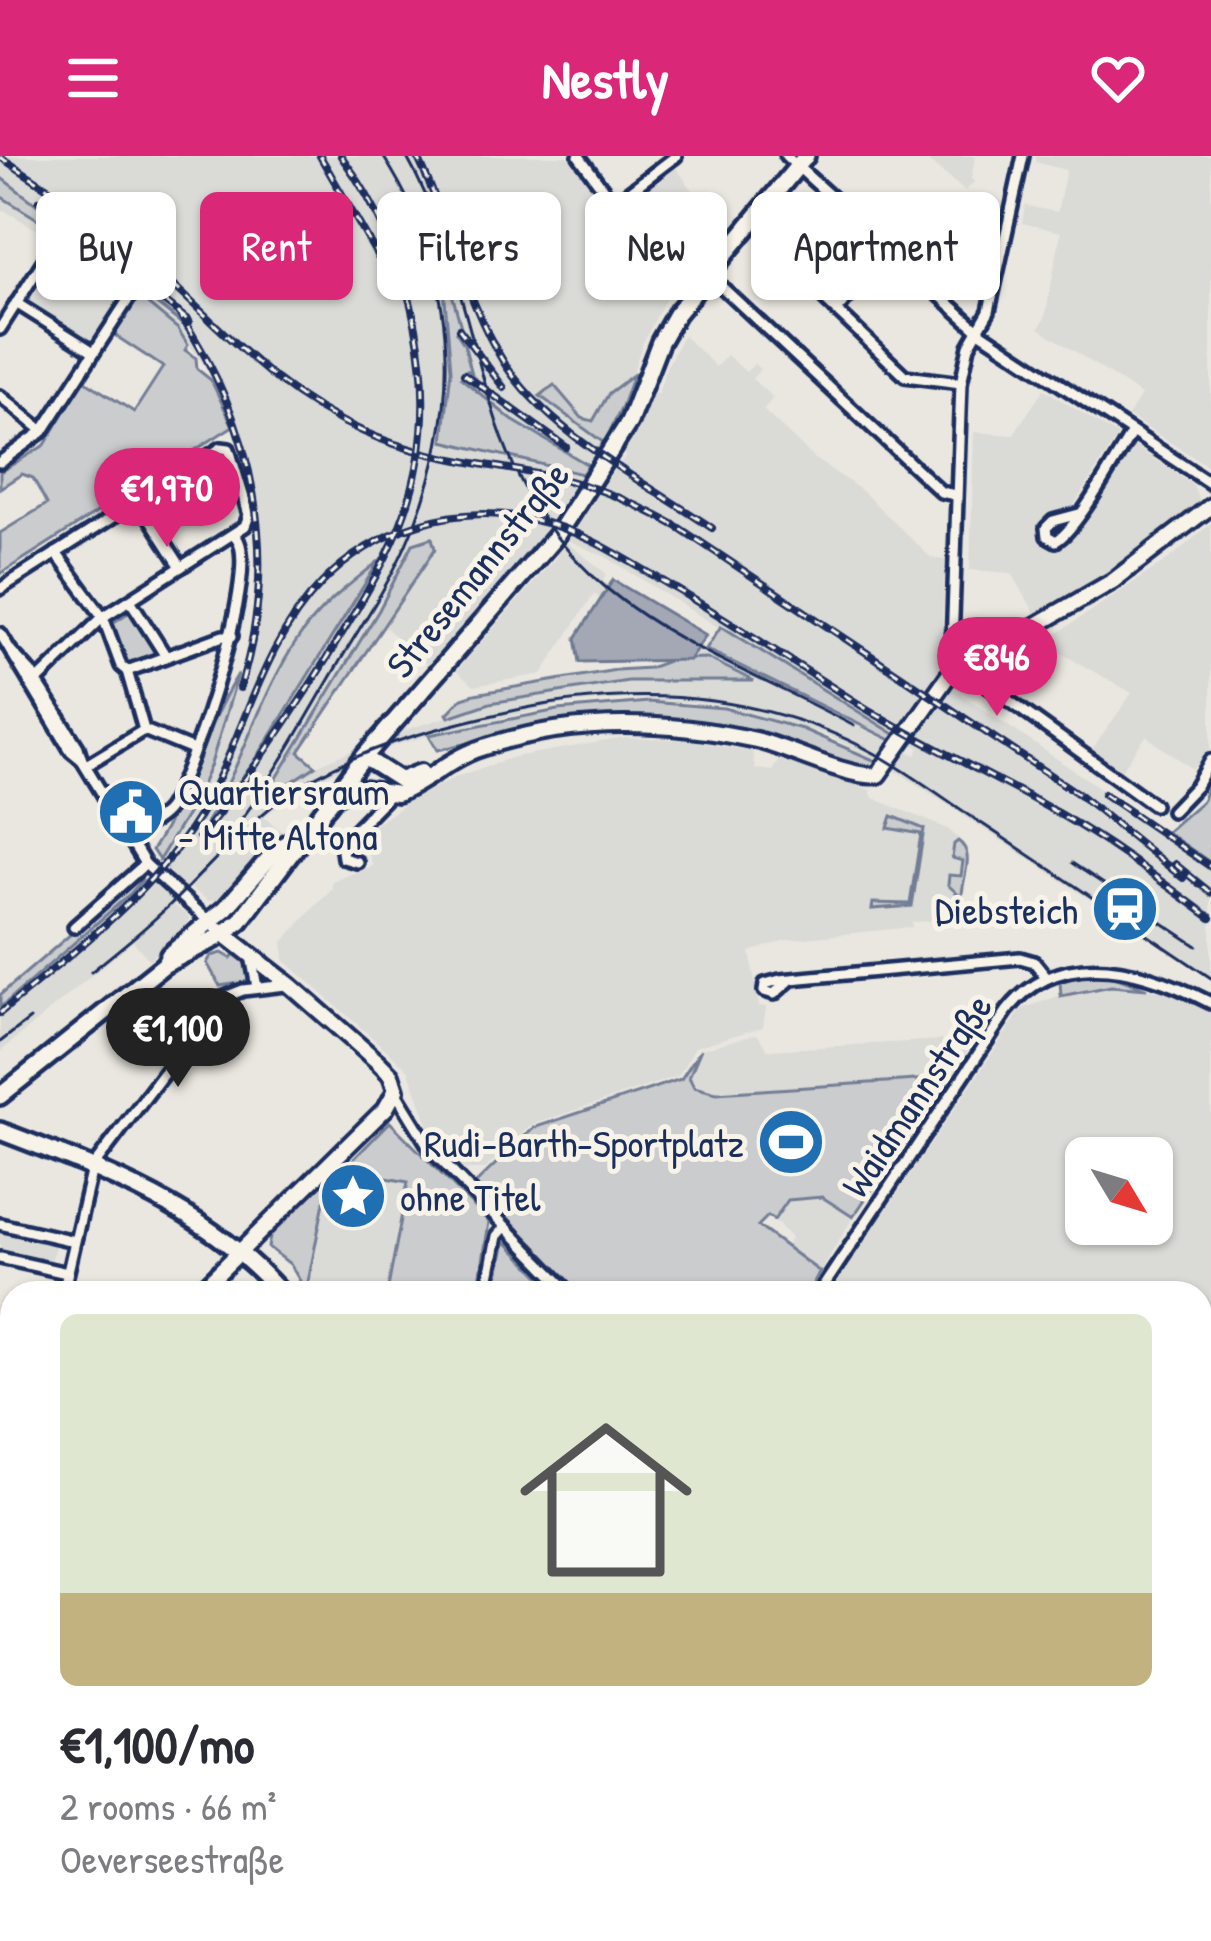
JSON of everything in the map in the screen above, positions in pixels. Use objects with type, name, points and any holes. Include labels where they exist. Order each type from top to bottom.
[{"type":"main road","name":"Stresemannstraße","points":[[773,192],[796,159]]},
{"type":"main road","name":"Stresemannstraße","points":[[727,251],[751,221]]},
{"type":"main road","name":"Stresemannstraße","points":[[0,1096],[217,928],[278,848],[303,834],[556,536],[629,422],[660,342],[687,300]]},
{"type":"main road","points":[[0,1131],[172,1206],[238,1249],[269,1281]]},
{"type":"street","points":[[579,156],[605,192]]},
{"type":"street","points":[[650,156],[660,168]]},
{"type":"street","points":[[629,192],[676,156]]},
{"type":"street","points":[[1023,156],[989,311],[966,355],[961,383],[951,637],[963,664],[1154,805]]},
{"type":"street","points":[[796,159],[979,331],[1211,484]]},
{"type":"street","points":[[0,329],[36,272]]},
{"type":"street","points":[[727,292],[940,493],[955,495]]},
{"type":"street","points":[[0,462],[44,431],[128,300]]},
{"type":"street","points":[[826,300],[905,376],[961,383]]},
{"type":"street","points":[[837,310],[846,300]]},
{"type":"street","points":[[16,303],[94,352]]},
{"type":"street","points":[[0,396],[44,431]]},
{"type":"street","points":[[1079,514],[1132,432]]},
{"type":"street","points":[[0,589],[226,447],[248,523],[235,536],[103,617],[34,685]]},
{"type":"street","points":[[138,500],[181,567]]},
{"type":"street","points":[[357,862],[346,861],[339,848],[396,786],[431,766],[504,742],[590,726],[690,726],[770,743],[873,776],[883,771],[944,680],[963,664],[1113,581],[1211,506]]},
{"type":"street","points":[[130,835],[167,810],[193,750],[232,637],[243,548],[235,536]]},
{"type":"street","points":[[56,554],[103,617],[127,671],[144,730]]},
{"type":"street","points":[[130,600],[166,656]]},
{"type":"street","points":[[0,633],[145,864],[383,1067],[430,1150],[558,1281]]},
{"type":"street","points":[[127,671],[232,637]]},
{"type":"street","points":[[144,730],[193,750]]},
{"type":"street","points":[[84,763],[144,730]]},
{"type":"street","points":[[364,757],[396,786]]},
{"type":"street","points":[[1172,812],[1196,786],[1211,760]]},
{"type":"street","points":[[332,797],[358,788],[396,786]]},
{"type":"street","points":[[363,819],[396,786]]},
{"type":"street","points":[[369,789],[374,798],[372,809]]},
{"type":"street","points":[[74,927],[145,864]]},
{"type":"street","points":[[251,956],[257,987]]},
{"type":"street","points":[[789,981],[1020,958],[1034,962],[1047,978]]},
{"type":"street","name":"Waidmannstraße","points":[[827,1281],[1023,993],[1047,978],[1090,966],[1185,990],[1211,1003]]},
{"type":"street","points":[[66,1281],[92,1168],[220,999],[257,987],[291,986]]},
{"type":"street","points":[[209,1281],[396,1093]]},
{"type":"street","points":[[0,1224],[74,1241]]},
{"type":"street","points":[[488,1281],[497,1237],[505,1227]]},
{"type":"street","points":[[0,1258],[68,1273]]},
{"type":"shaded area","points":[[0,156],[568,156],[594,192],[585,192],[585,300],[665,300],[642,345],[614,426],[550,521],[565,541],[607,574],[603,580],[614,590],[672,631],[916,755],[920,748],[870,722],[606,557],[567,540],[594,494],[626,456],[622,453],[653,393],[658,394],[683,335],[716,367],[727,355],[746,372],[754,364],[760,369],[752,379],[773,398],[763,410],[815,459],[861,490],[931,558],[945,560],[941,654],[934,676],[1211,863],[1211,980],[903,775],[827,735],[718,704],[626,699],[562,705],[443,731],[386,748],[311,782],[264,816],[282,832],[222,899],[209,901],[190,888],[174,905],[189,917],[188,925],[149,960],[133,941],[0,1052],[0,1008],[142,880],[159,860],[211,764],[251,640],[257,553],[254,500],[229,410],[212,376],[178,329],[143,300],[176,300],[176,192],[36,192],[36,229],[0,208]],"holes":[[[541,535],[557,556],[456,671],[474,686],[542,674],[594,594],[669,647],[736,682],[628,681],[491,703],[389,735],[316,766],[295,749],[413,544],[431,538],[435,550],[384,626],[427,665]]]},
{"type":"shaded area","points":[[922,156],[975,156],[974,182],[965,191]]},
{"type":"shaded area","points":[[1036,156],[1211,156],[1211,468],[1128,416],[1141,395],[1039,328],[1045,318],[1061,232],[1022,223],[1025,206],[1057,212],[1066,170],[1035,162]]},
{"type":"shaded area","points":[[676,168],[694,192],[645,192]]},
{"type":"shaded area","points":[[0,177],[36,204],[36,218],[0,196]]},
{"type":"shaded area","points":[[36,271],[36,300],[128,300],[94,352],[16,303]]},
{"type":"shaded area","points":[[135,300],[143,300],[178,329],[188,345],[185,350],[211,380],[233,426],[0,574],[0,533],[47,504],[33,478],[22,474],[0,488],[0,472],[45,445],[84,380],[134,412],[163,367],[113,334]]},
{"type":"shaded area","points":[[445,300],[454,300],[461,327],[456,332],[472,374],[467,370],[461,378],[512,420],[588,465],[582,474],[443,441],[451,370]]},
{"type":"shaded area","points":[[633,375],[604,443],[540,396],[554,385],[582,418],[593,421],[609,393]]},
{"type":"shaded area","points":[[1044,389],[1118,436],[1072,508],[1048,515],[1039,524],[1044,543],[1056,549],[1066,546],[1135,446],[1193,485],[1199,500],[1140,551],[1036,615],[1012,573],[970,570],[974,432],[1013,435]]},
{"type":"shaded area","points":[[1211,523],[1211,749],[1193,769],[1146,736],[1121,771],[1092,750],[1132,693],[1043,643],[1173,556]]},
{"type":"shaded area","points":[[432,538],[435,549],[299,752],[316,766],[263,801],[379,610],[413,544]]},
{"type":"shaded area","points":[[379,561],[253,764],[206,823],[298,639],[325,606]]},
{"type":"shaded area","points":[[613,580],[706,635],[689,660],[580,662],[576,638]]},
{"type":"shaded area","points":[[131,611],[158,653],[125,665],[111,624]]},
{"type":"shaded area","points":[[721,626],[896,735],[893,741],[706,649]]},
{"type":"shaded area","points":[[707,658],[754,681],[628,681],[447,714],[462,698],[475,694],[649,668],[673,659]]},
{"type":"shaded area","points":[[238,674],[211,764],[159,860],[152,850]]},
{"type":"shaded area","points":[[648,702],[724,708],[802,729],[883,764],[869,770],[858,768],[753,732],[687,720],[592,721],[438,750],[429,735],[558,710]]},
{"type":"shaded area","points":[[624,738],[686,740],[752,751],[755,769],[772,771],[779,760],[813,770],[870,790],[873,798],[948,829],[965,845],[968,856],[961,894],[980,920],[972,929],[962,919],[912,922],[912,927],[786,940],[750,952],[759,1006],[766,1007],[763,1027],[695,1047],[678,1076],[531,1125],[484,1170],[465,1170],[432,1135],[408,1069],[284,960],[283,942],[332,888],[332,881],[373,866],[363,838],[366,831],[406,803],[455,777],[514,757]]},
{"type":"shaded area","points":[[1211,776],[1211,863],[1166,832],[1203,800]]},
{"type":"shaded area","points":[[892,816],[924,829],[912,906],[872,909],[873,903],[910,904],[921,834],[888,828]]},
{"type":"shaded area","points":[[958,841],[967,860],[962,898],[948,885],[949,875],[961,876],[963,861],[952,858]]},
{"type":"shaded area","points":[[138,876],[142,880],[130,894],[0,1008],[0,995]]},
{"type":"shaded area","points":[[222,953],[231,958],[234,954],[251,967],[252,981],[220,986],[207,963],[211,956]]},
{"type":"shaded area","points":[[1078,972],[1112,976],[1147,989],[1111,986],[1061,996],[1060,982]]},
{"type":"shaded area","points":[[1111,986],[1161,991],[1211,1010],[1211,1281],[838,1281],[1022,1009],[1061,995]]},
{"type":"shaded area","points":[[757,1034],[768,1050],[976,1038],[948,1078],[716,1093],[694,1087],[688,1077],[701,1049]]},
{"type":"shaded area","points":[[701,1049],[689,1077],[694,1087],[716,1093],[948,1078],[853,1217],[822,1197],[788,1200],[774,1220],[768,1216],[758,1226],[820,1272],[814,1281],[569,1281],[475,1184],[533,1128],[681,1079]]},
{"type":"shaded area","points":[[390,1122],[489,1222],[480,1281],[389,1281],[408,1182],[343,1170]]},
{"type":"shaded area","points":[[343,1170],[409,1182],[389,1281],[308,1281],[328,1182]]},
{"type":"shaded area","points":[[319,1180],[328,1182],[308,1281],[300,1281],[290,1264],[268,1247],[270,1237],[265,1232]]},
{"type":"shaded area","points":[[822,1197],[853,1217],[820,1272],[785,1248],[791,1238],[774,1220],[787,1200]]},
{"type":"shaded area","points":[[0,1228],[56,1241],[51,1263],[0,1252]]},
{"type":"shaded area","points":[[505,1241],[545,1281],[497,1281]]},
{"type":"tram line","points":[[240,821],[279,765],[390,578],[424,498],[438,448],[446,348],[440,299],[409,202],[383,156]]},
{"type":"tram line","points":[[406,156],[448,254],[497,423],[524,486],[557,538],[596,579],[640,614],[854,726]]},
{"type":"tram line","points":[[91,972],[159,915],[263,813],[317,776],[418,735],[498,714],[547,704],[644,697],[692,699],[787,717],[878,755],[1211,978]]},
{"type":"tram line","points":[[1072,863],[1197,946]]},
{"type":"tram line","points":[[0,1042],[30,1019]]},
{"type":"railway","points":[[320,156],[377,255]]},
{"type":"railway","points":[[199,837],[282,727],[359,605],[398,531],[417,467],[423,421],[416,327],[388,237],[341,156]]},
{"type":"railway","points":[[417,156],[478,313],[522,387],[598,454],[712,528]]},
{"type":"railway","points":[[0,157],[119,238],[269,373],[329,414],[416,450],[590,487],[666,520],[1080,795],[1183,878]]},
{"type":"railway","points":[[163,300],[189,321]]},
{"type":"railway","points":[[178,312],[226,400],[253,493],[258,590],[240,688]]},
{"type":"railway","points":[[459,329],[504,388]]},
{"type":"railway","points":[[464,374],[566,447]]},
{"type":"railway","points":[[0,1013],[112,919],[185,837],[219,778],[283,634],[322,583],[392,534],[418,524],[474,515],[548,523],[614,552],[886,721],[1081,827],[1211,918]]},
{"type":"railway","points":[[1104,794],[1211,867]]},
{"type":"railway","points":[[1175,864],[1211,893]]},
{"type":"place","name":"Quartiersraum - Mitte Altona","points":[[131,812]]},
{"type":"place","name":"Diebsteich","points":[[1125,909]]},
{"type":"place","name":"Rudi-Barth-Sportplatz","points":[[791,1142]]},
{"type":"place","name":"ohne Titel","points":[[353,1196]]}]
